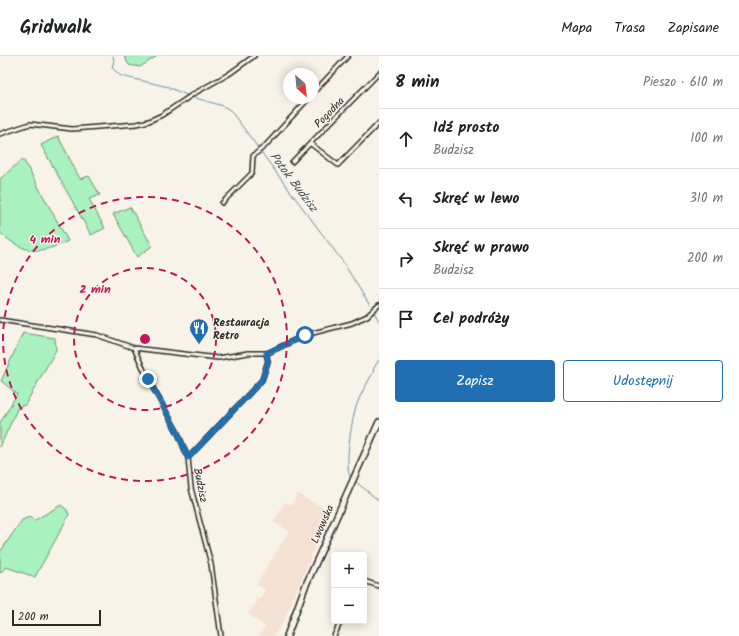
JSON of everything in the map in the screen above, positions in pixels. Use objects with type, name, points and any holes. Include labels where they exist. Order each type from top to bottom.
[{"type":"main road","name":"Lwowska","points":[[287,636],[305,587],[379,422]]},
{"type":"street","points":[[0,134],[30,124],[72,129],[136,124],[159,117],[229,74],[254,56]]},
{"type":"street","points":[[319,87],[348,56]]},
{"type":"street","name":"Pogodna","points":[[292,162],[379,73]]},
{"type":"street","points":[[222,203],[253,170],[253,156],[303,104]]},
{"type":"street","points":[[311,144],[338,166],[379,124]]},
{"type":"street","points":[[0,320],[97,335],[134,348],[212,358],[266,353],[305,335],[344,326],[373,311],[379,306]]},
{"type":"street","name":"Budzisz","points":[[134,348],[134,351],[148,379],[178,433],[188,458],[192,488],[211,564],[221,636]]},
{"type":"street","points":[[188,458],[262,380],[268,361],[266,353]]},
{"type":"street","points":[[367,582],[379,586]]},
{"type":"street","points":[[334,636],[340,624]]},
{"type":"shaded area","points":[[297,494],[330,511],[283,623],[273,636],[259,636],[265,627],[248,614],[265,591],[257,584],[289,531],[274,522],[285,502],[292,505]]},
{"type":"green space","points":[[124,56],[157,56],[140,67],[129,65]]},
{"type":"green space","points":[[58,136],[80,179],[89,176],[100,195],[89,199],[105,228],[91,235],[41,145]]},
{"type":"green space","points":[[23,159],[68,241],[58,246],[48,249],[32,250],[17,245],[0,233],[0,179]]},
{"type":"green space","points":[[130,207],[152,246],[137,257],[113,214]]},
{"type":"green space","points":[[23,333],[55,338],[56,350],[25,405],[18,407],[0,447],[0,423],[17,394],[1,381]]},
{"type":"green space","points":[[61,505],[67,510],[69,515],[35,577],[6,567],[0,573],[0,552],[22,520],[29,517],[35,520]]},
{"type":"waterway","points":[[113,56],[114,60],[112,68],[121,76],[169,87]]},
{"type":"waterway","name":"Potok Budzisz","points":[[169,89],[170,88],[189,96]]},
{"type":"waterway","name":"Potok Budzisz","points":[[192,97],[223,106],[230,110],[259,149]]},
{"type":"waterway","name":"Potok Budzisz","points":[[261,152],[343,262],[372,309]]},
{"type":"waterway","name":"Potok Budzisz","points":[[374,312],[379,321]]},
{"type":"waterway","name":"Potok Budzisz","points":[[351,478],[349,473],[348,455],[354,413],[359,399],[379,360]]},
{"type":"waterway","name":"Potok Budzisz","points":[[355,481],[379,501]]},
{"type":"place","name":"Restauracja Retro","points":[[199,345]]},
{"type":"route","points":[[148,379],[178,433],[188,458],[240,401],[262,380],[268,361],[266,353],[305,335]]}]
